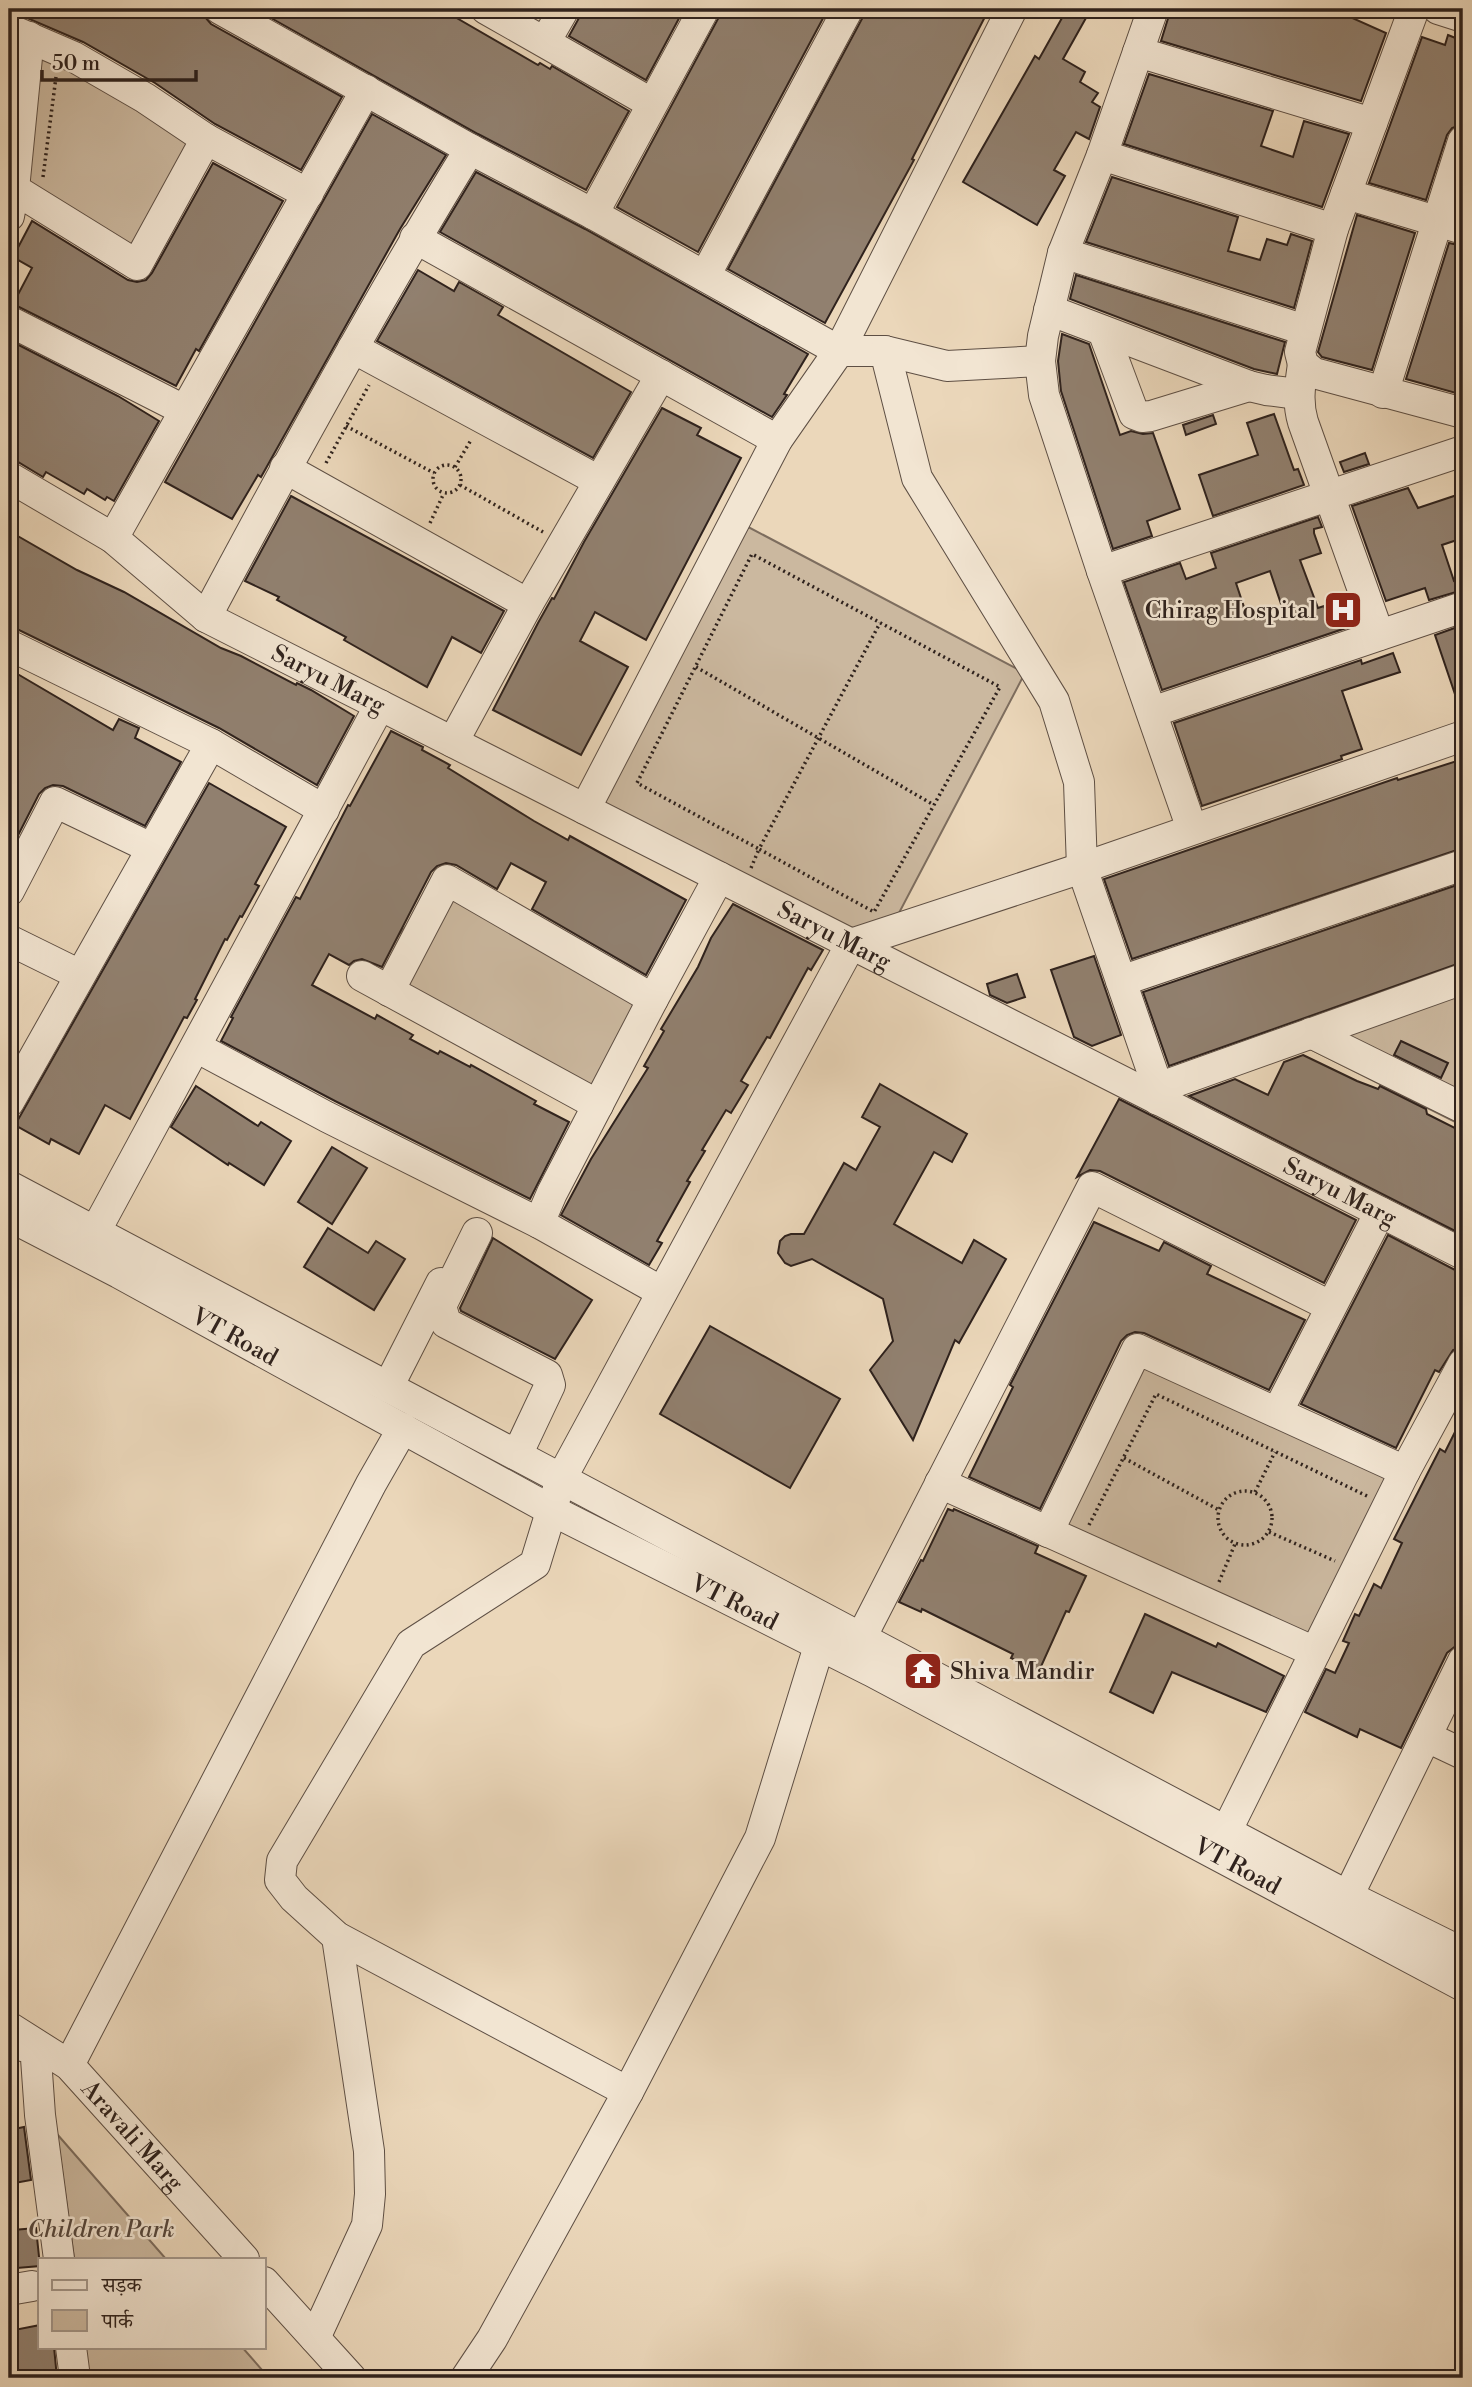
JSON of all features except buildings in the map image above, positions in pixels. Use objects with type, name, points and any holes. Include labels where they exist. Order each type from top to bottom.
[{"type":"street","points":[[486,9],[652,103]]},
{"type":"street","points":[[545,42],[564,9]]},
{"type":"street","points":[[593,214],[704,9]]},
{"type":"street","points":[[705,276],[848,9]]},
{"type":"street","points":[[584,809],[777,440],[839,351],[1012,9]]},
{"type":"street","points":[[1153,9],[1102,155],[1063,253],[1040,361],[1044,395],[1192,829]]},
{"type":"street","points":[[1379,635],[1299,408],[1298,394],[1303,364],[1300,352],[1334,229],[1413,9]]},
{"type":"street","points":[[1438,9],[1463,17]]},
{"type":"street","points":[[228,11],[470,149],[839,351],[885,351],[947,366],[1040,361]]},
{"type":"street","points":[[206,139],[137,265],[11,203],[19,33],[74,57],[145,98],[206,139],[308,194]]},
{"type":"street","points":[[1138,52],[1372,123]]},
{"type":"street","points":[[113,538],[366,90]]},
{"type":"street","points":[[1383,393],[1450,225],[1463,141]]},
{"type":"street","points":[[206,617],[285,468],[415,238],[470,149]]},
{"type":"street","points":[[1102,155],[1334,229]]},
{"type":"street","points":[[1346,194],[1450,225]]},
{"type":"street","points":[[415,238],[777,440]]},
{"type":"street","points":[[1063,253],[1305,330]]},
{"type":"street","points":[[1049,310],[1249,386],[1298,394]]},
{"type":"street","points":[[9,321],[184,410]]},
{"type":"street","points":[[1103,331],[1134,414],[1151,416],[1249,386]]},
{"type":"street","points":[[353,348],[599,481]]},
{"type":"street","points":[[885,351],[917,478],[1054,701],[1079,782],[1082,868],[1158,1094],[1311,1033],[1463,979]]},
{"type":"street","points":[[1303,364],[1314,373],[1463,413]]},
{"type":"street","points":[[453,742],[528,604],[661,375]]},
{"type":"street","points":[[1102,571],[1463,451]]},
{"type":"street","points":[[285,468],[528,604]]},
{"type":"street","name":"Saryu Marg","points":[[9,477],[113,538],[206,617],[851,944],[1158,1094],[1463,1254]]},
{"type":"street","points":[[1152,712],[1463,607]]},
{"type":"street","points":[[9,645],[211,744],[324,810]]},
{"type":"street","points":[[95,1232],[380,705]]},
{"type":"street","points":[[628,2092],[337,1937],[294,1898],[280,1880],[282,1861],[411,1644],[535,1564],[561,1479],[851,944],[1082,868],[1463,736]]},
{"type":"street","points":[[9,1102],[211,744]]},
{"type":"street","points":[[9,891],[55,802],[151,848]]},
{"type":"street","points":[[1121,981],[1463,865]]},
{"type":"street","points":[[389,990],[446,880],[653,999]]},
{"type":"street","points":[[539,1223],[653,999],[731,883]]},
{"type":"street","points":[[9,940],[80,975]]},
{"type":"street","points":[[362,976],[598,1105]]},
{"type":"street","points":[[1311,1033],[1463,1108]]},
{"type":"street","points":[[196,1047],[539,1223],[662,1292]]},
{"type":"street","name":"VT Road","points":[[9,1186],[1226,1832],[1463,1953]]},
{"type":"street","points":[[861,1638],[1092,1187],[1330,1307]]},
{"type":"street","points":[[388,1387],[486,1196]]},
{"type":"street","points":[[1278,1411],[1380,1212]]},
{"type":"street","name":"VT Road","points":[[9,1216],[119,1273],[551,1510],[820,1646],[1463,1986]]},
{"type":"street","points":[[477,1233],[441,1306],[446,1323],[547,1375],[550,1385],[517,1455]]},
{"type":"street","points":[[1048,1532],[1137,1349],[1405,1471]]},
{"type":"street","points":[[1226,1832],[1405,1471],[1460,1378]]},
{"type":"street","points":[[69,2064],[370,1484],[403,1428]]},
{"type":"street","points":[[940,1483],[1315,1653]]},
{"type":"street","points":[[466,2378],[492,2339],[628,2092],[760,1838],[820,1646]]},
{"type":"street","points":[[1348,1896],[1463,1661]]},
{"type":"street","points":[[1427,1737],[1463,1754]]},
{"type":"street","points":[[315,2338],[367,2225],[370,2194],[369,2151],[337,1937]]},
{"type":"street","name":"Aravali Marg","points":[[9,2027],[22,2046],[69,2064],[243,2258]]},
{"type":"street","points":[[22,2046],[40,2115],[59,2258]]},
{"type":"street","points":[[266,2284],[351,2378]]},
{"type":"street","points":[[71,2348],[75,2378]]},
{"type":"path","points":[[43,178],[56,77],[67,83]]},
{"type":"path","points":[[326,462],[369,384],[380,390]]},
{"type":"path","points":[[346,426],[434,473]]},
{"type":"path","points":[[455,467],[471,440]]},
{"type":"path","points":[[440,466],[455,467],[460,473],[460,485],[453,492],[444,493],[435,488],[434,473],[440,466]]},
{"type":"path","points":[[460,485],[563,544]]},
{"type":"path","points":[[426,529],[444,493]]},
{"type":"path","points":[[752,554],[1000,687],[874,912],[637,783],[696,667],[752,554]]},
{"type":"path","points":[[731,883],[759,849],[880,623]]},
{"type":"path","points":[[696,667],[934,805]]},
{"type":"path","points":[[1087,1528],[1156,1394],[1387,1506]]},
{"type":"path","points":[[1255,1492],[1275,1451]]},
{"type":"path","points":[[1124,1458],[1219,1510]]},
{"type":"path","points":[[1246,1490],[1255,1492],[1269,1504],[1272,1523],[1269,1532],[1251,1545],[1235,1544],[1223,1534],[1219,1526],[1219,1510],[1229,1495],[1246,1490]]},
{"type":"path","points":[[1269,1532],[1356,1570]]},
{"type":"path","points":[[1215,1592],[1235,1544]]},
{"type":"green space","points":[[29,37],[206,139],[137,265],[27,199]]},
{"type":"green space","points":[[735,520],[1025,673],[889,932],[851,944],[585,809]]},
{"type":"green space","points":[[447,880],[653,999],[598,1105],[362,976]]},
{"type":"green space","points":[[1463,979],[1463,1126],[1292,1040]]},
{"type":"green space","points":[[1137,1349],[1405,1471],[1315,1652],[1048,1532]]},
{"type":"green space","name":"Children Park","points":[[57,2134],[165,2258],[74,2258]]},
{"type":"green space","points":[[85,2348],[243,2348],[269,2378],[89,2378]]},
{"type":"place","name":"Chirag Hospital","points":[[1343,610]]},
{"type":"place","name":"Shiva Mandir","points":[[923,1671]]}]
